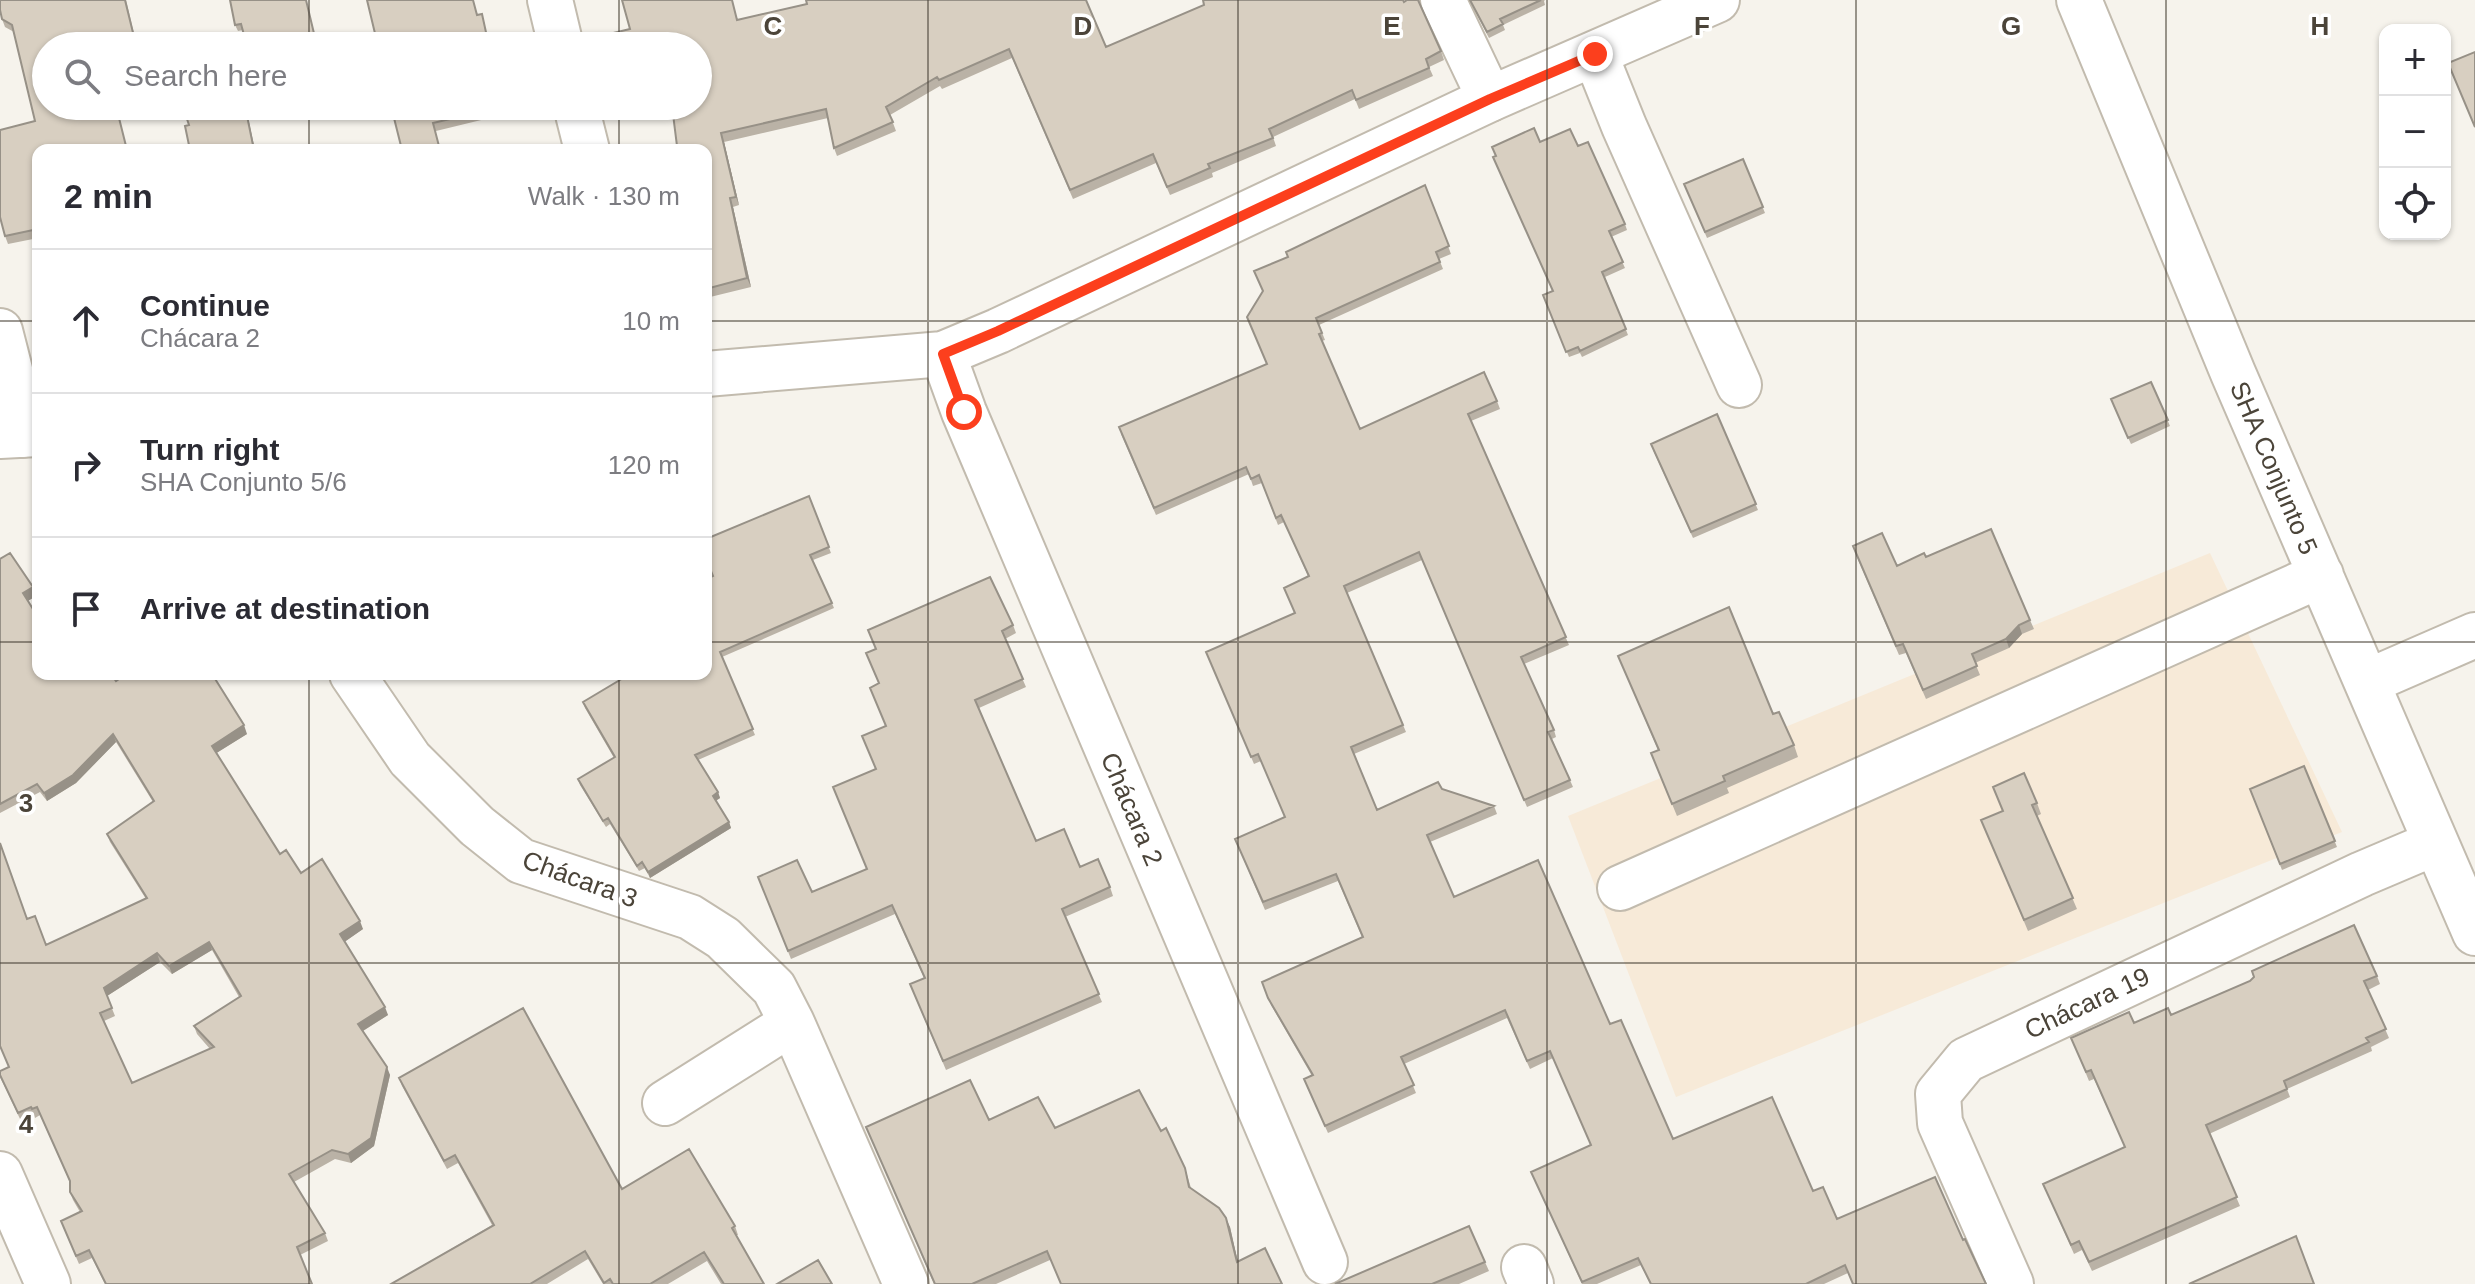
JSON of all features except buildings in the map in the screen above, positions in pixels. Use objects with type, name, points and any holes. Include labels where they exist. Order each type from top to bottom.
[{"type":"street","points":[[550,0],[558,32]]},
{"type":"street","points":[[1443,0],[1490,99]]},
{"type":"street","points":[[712,373],[943,354],[1490,99],[1717,0]]},
{"type":"street","name":"SHA Conjunto 5","points":[[2079,0],[2233,373],[2475,933]]},
{"type":"street","points":[[1595,54],[1739,385]]},
{"type":"street","points":[[580,120],[586,144]]},
{"type":"street","points":[[0,331],[11,374],[20,435]]},
{"type":"street","name":"Chácara 2","points":[[943,354],[964,412],[1325,1262]]},
{"type":"street","points":[[1620,888],[2321,575]]},
{"type":"street","points":[[2367,682],[2475,635]]},
{"type":"street","name":"Chácara 3","points":[[356,680],[410,759],[477,826],[521,861],[690,917],[723,938],[774,988],[906,1284]]},
{"type":"street","name":"Chácara 19","points":[[2011,1284],[1940,1123],[1938,1094],[1966,1060],[2362,874],[2435,843]]},
{"type":"street","points":[[665,1103],[792,1023]]},
{"type":"street","points":[[0,1174],[48,1284]]},
{"type":"shaded area","points":[[2210,553],[2342,832],[1676,1097],[1568,816]]},
{"type":"route","points":[[964,412],[943,354],[1490,99],[1595,54]]}]
